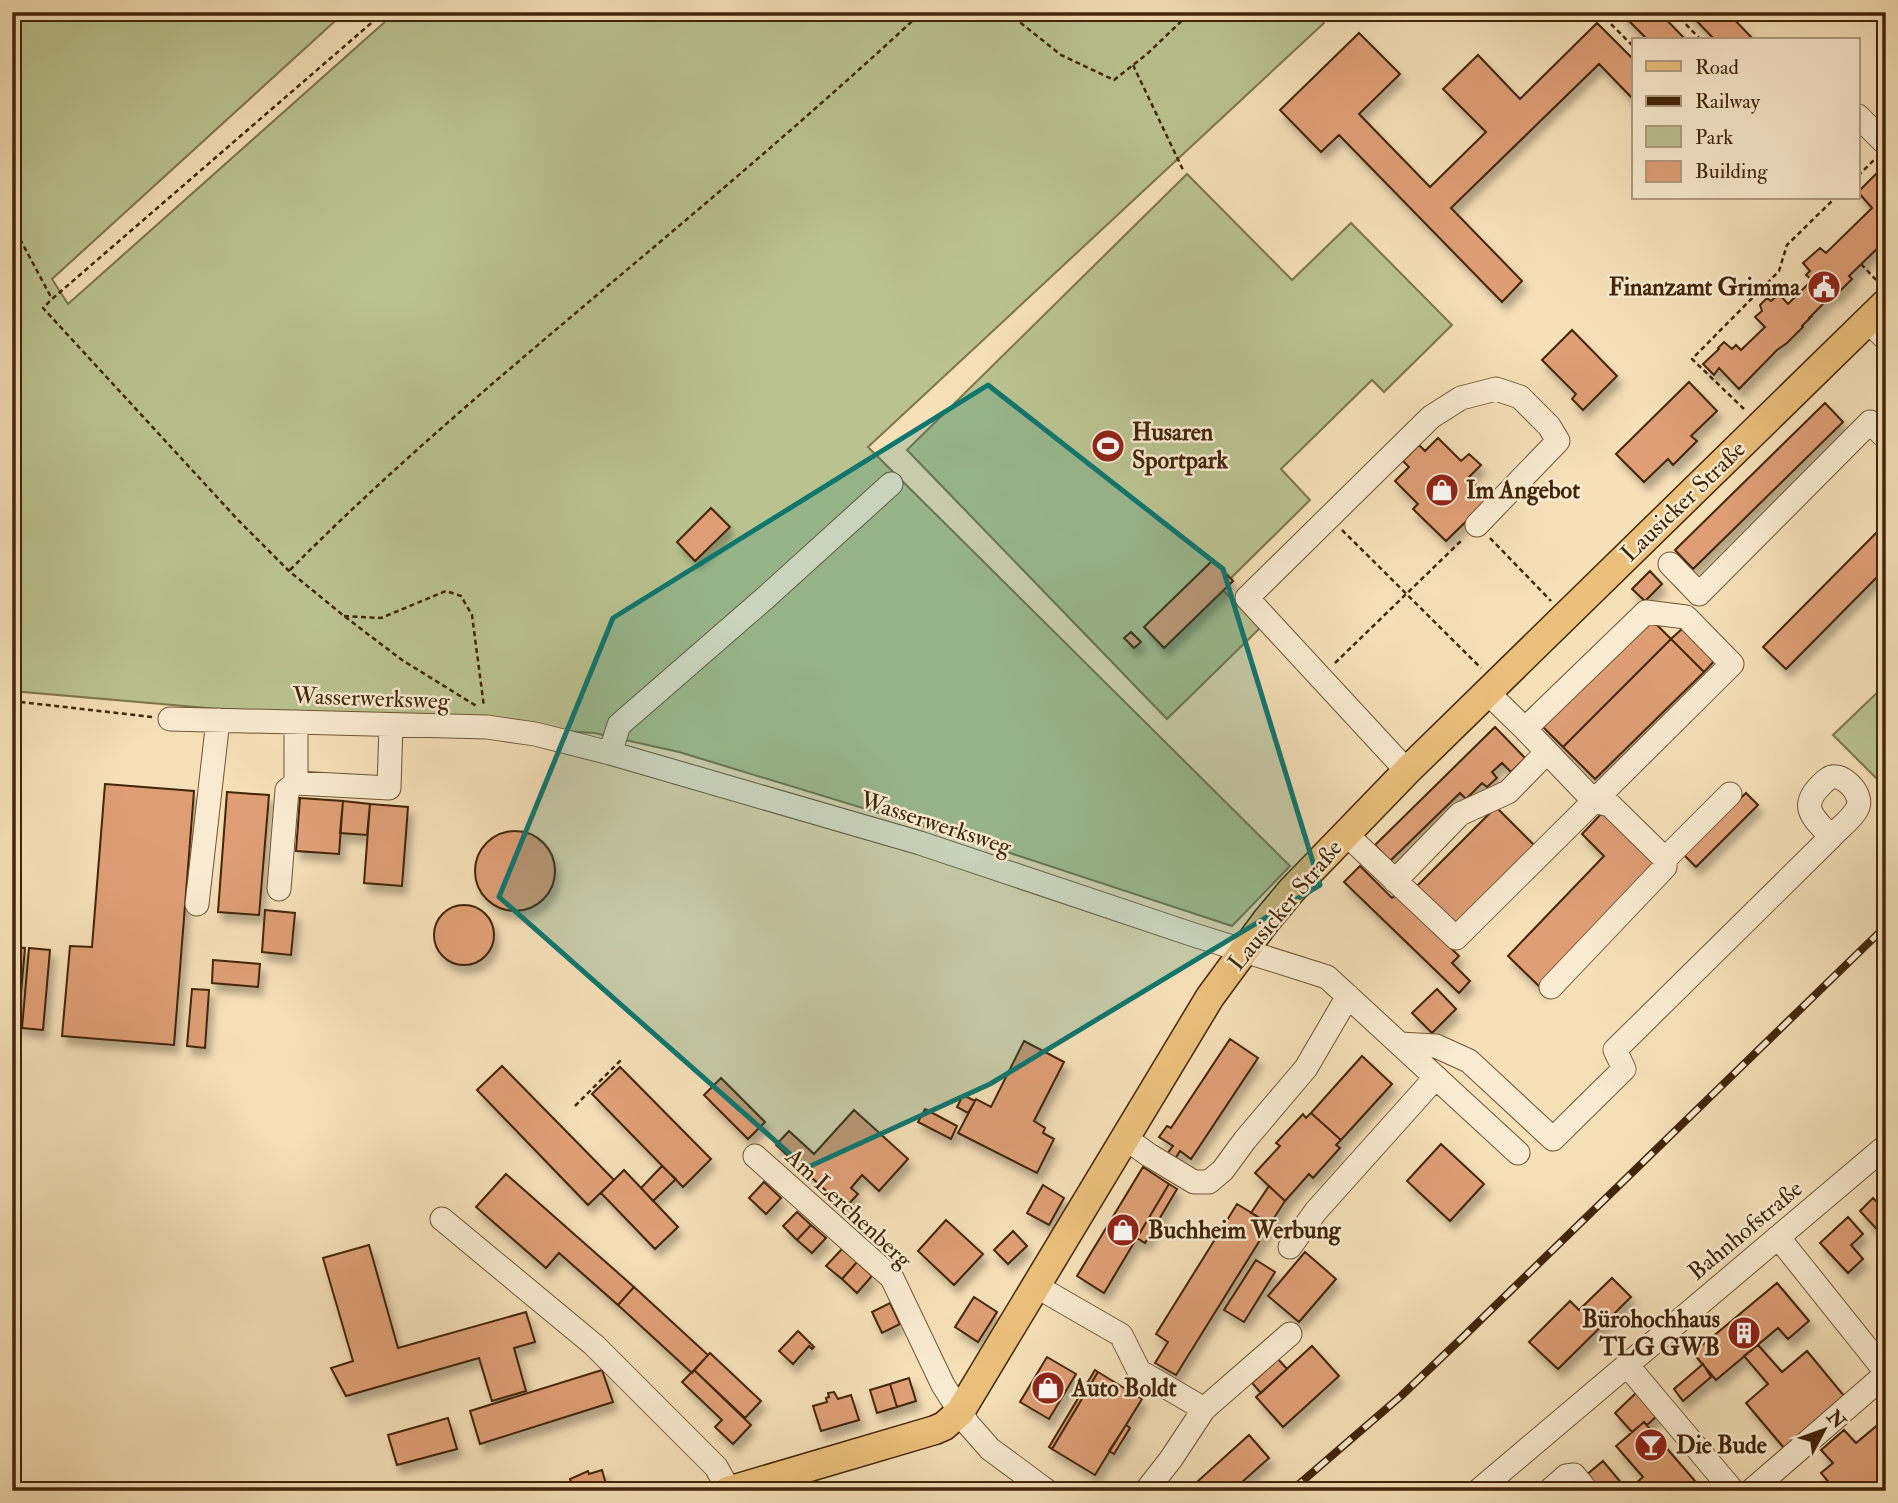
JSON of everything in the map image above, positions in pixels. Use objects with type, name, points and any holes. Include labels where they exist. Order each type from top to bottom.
[{"type":"main road","name":"Lausicker Straße","points":[[729,1491],[936,1430],[960,1412],[1210,997],[1292,891],[1407,771],[1761,425],[1880,321]]},
{"type":"street","points":[[1860,119],[1882,150]]},
{"type":"street","points":[[1407,771],[1247,598],[1431,417],[1461,398],[1496,389],[1520,397],[1549,426],[1558,441],[1478,525]]},
{"type":"street","points":[[1670,564],[1699,594],[1870,422],[1886,438]]},
{"type":"street","points":[[610,753],[619,725],[891,484]]},
{"type":"street","points":[[1346,834],[1457,939],[1732,664],[1686,617],[1646,612],[1525,729]]},
{"type":"street","points":[[1492,688],[1525,729],[1594,801],[1610,805],[1665,859]]},
{"type":"street","name":"Wasserwerksweg","points":[[170,719],[487,727],[535,734],[610,753],[920,843],[1326,977],[1518,1153]]},
{"type":"street","points":[[197,904],[218,720]]},
{"type":"street","points":[[296,722],[296,783]]},
{"type":"street","points":[[279,889],[287,790],[296,783],[389,788],[391,725]]},
{"type":"street","points":[[1395,881],[1460,814],[1507,792],[1547,752]]},
{"type":"street","points":[[1551,987],[1665,867],[1665,859],[1730,794]]},
{"type":"street","points":[[1400,1044],[1436,1046],[1469,1061],[1553,1139],[1625,1069],[1615,1050],[1831,836]]},
{"type":"street","points":[[1125,1138],[1194,1182],[1209,1182],[1223,1170],[1306,1068],[1348,996]]},
{"type":"street","points":[[1290,1247],[1316,1211],[1436,1077]]},
{"type":"street","name":"Bahnhofstraße","points":[[1488,1488],[1886,1146]]},
{"type":"street","name":"Am Lerchenberg","points":[[755,1156],[892,1278],[943,1385],[974,1432],[990,1449],[1047,1491]]},
{"type":"street","points":[[442,1219],[594,1345],[716,1467],[729,1491]]},
{"type":"street","points":[[1751,1491],[1886,1373],[1778,1237]]},
{"type":"street","points":[[1036,1286],[1121,1335],[1139,1371],[1204,1409]]},
{"type":"street","points":[[1146,1491],[1204,1409],[1290,1334]]},
{"type":"street","points":[[1628,1365],[1733,1491]]},
{"type":"street","points":[[1549,1491],[1566,1476],[1574,1475],[1587,1491]]},
{"type":"path","points":[[344,616],[381,618],[446,591],[461,596],[472,615],[484,710],[402,660],[344,616],[289,571],[239,521],[43,308],[384,12]]},
{"type":"path","points":[[289,571],[336,523],[502,375],[835,92],[922,12]]},
{"type":"path","points":[[1007,12],[1061,55],[1114,80],[1191,12]]},
{"type":"path","points":[[1599,12],[1632,45]]},
{"type":"path","points":[[1674,12],[1699,38]]},
{"type":"path","points":[[1133,65],[1184,172]]},
{"type":"path","points":[[1860,174],[1882,150]]},
{"type":"path","points":[[1761,425],[1692,359],[1779,271],[1787,245],[1833,200]]},
{"type":"path","points":[[12,224],[52,299]]},
{"type":"path","points":[[1861,264],[1886,290]]},
{"type":"path","points":[[1329,517],[1406,593],[1492,688]]},
{"type":"path","points":[[1320,677],[1478,525],[1566,616]]},
{"type":"path","points":[[12,701],[170,719]]},
{"type":"path","points":[[575,1106],[621,1060]]},
{"type":"highlighted area","points":[[988,385],[1223,569],[1320,885],[990,1084],[806,1168],[499,897],[613,618]]},
{"type":"green space","points":[[12,12],[345,12],[52,279],[68,304],[396,12],[1319,12],[1324,23],[868,447],[1290,866],[1232,926],[1010,853],[679,752],[594,733],[242,711],[12,691]]},
{"type":"green space","name":"Husaren Sportpark","points":[[1187,174],[1292,280],[1351,223],[1452,325],[1384,392],[1372,380],[1281,469],[1310,500],[1231,578],[1233,581],[1223,590],[1260,628],[1167,719],[907,450]]},
{"type":"green space","points":[[1886,684],[1886,788],[1833,735]]},
{"type":"building","points":[[1620,12],[1659,12],[1684,38],[1646,38]]},
{"type":"building","points":[[1688,12],[1727,12],[1752,38],[1713,38]]},
{"type":"building","points":[[1597,23],[1632,58],[1632,98],[1599,64],[1451,208],[1522,281],[1502,302],[1339,135],[1321,152],[1280,110],[1359,33],[1400,74],[1359,114],[1430,187],[1486,132],[1443,89],[1478,55],[1520,99]]},
{"type":"building","name":"Finanzamt Grimma","points":[[1878,172],[1886,180],[1886,240],[1849,276],[1852,279],[1835,296],[1833,294],[1739,389],[1719,368],[1714,375],[1703,364],[1718,348],[1724,342],[1732,349],[1736,345],[1741,350],[1765,327],[1755,317],[1762,311],[1760,305],[1767,298],[1771,301],[1779,294],[1788,304],[1812,280],[1806,275],[1810,271],[1803,263],[1820,248],[1826,253],[1872,208],[1860,194],[1860,190]]},
{"type":"building","points":[[1572,330],[1617,376],[1583,410],[1572,399],[1576,394],[1542,360]]},
{"type":"building","points":[[1689,382],[1717,411],[1691,436],[1697,441],[1673,465],[1668,459],[1644,482],[1616,454]]},
{"type":"building","points":[[1825,403],[1843,422],[1693,569],[1675,550]]},
{"type":"building","name":"Im Angebot","points":[[1438,438],[1461,461],[1469,454],[1481,465],[1468,478],[1489,499],[1446,541],[1413,509],[1418,504],[1395,481],[1409,467],[1403,461],[1419,445],[1425,451]]},
{"type":"building","points":[[711,508],[730,527],[695,561],[677,542]]},
{"type":"building","points":[[1886,523],[1886,568],[1786,669],[1763,647]]},
{"type":"building","points":[[1213,560],[1233,581],[1164,648],[1144,627]]},
{"type":"building","points":[[1650,571],[1662,584],[1645,601],[1632,589]]},
{"type":"building","points":[[1650,618],[1671,639],[1563,747],[1542,726]]},
{"type":"building","points":[[1684,627],[1716,659],[1704,672],[1671,639]]},
{"type":"building","points":[[1131,632],[1141,642],[1134,648],[1124,638]]},
{"type":"building","points":[[1671,639],[1704,672],[1595,779],[1563,747]]},
{"type":"building","points":[[1495,727],[1525,758],[1511,772],[1502,763],[1492,772],[1497,778],[1487,787],[1482,783],[1466,799],[1460,793],[1390,861],[1375,845]]},
{"type":"building","points":[[105,784],[194,791],[174,1045],[62,1036],[70,946],[92,947]]},
{"type":"building","points":[[227,792],[269,795],[259,915],[218,912]]},
{"type":"building","points":[[1746,793],[1758,805],[1696,867],[1683,854]]},
{"type":"building","points":[[300,798],[343,801],[339,854],[296,851]]},
{"type":"building","points":[[343,801],[370,804],[367,835],[340,833]]},
{"type":"building","points":[[370,804],[408,807],[402,886],[364,883]]},
{"type":"building","points":[[1496,807],[1534,845],[1454,925],[1416,887]]},
{"type":"building","points":[[1602,813],[1659,868],[1542,989],[1508,956],[1604,856],[1582,834]]},
{"type":"building","points":[[515,831],[530,834],[543,843],[552,856],[555,871],[552,886],[543,899],[530,908],[515,911],[500,908],[487,899],[478,886],[475,871],[478,856],[487,843],[500,834]]},
{"type":"building","points":[[1360,866],[1392,898],[1396,895],[1459,956],[1452,963],[1470,981],[1459,993],[1344,882]]},
{"type":"building","points":[[458,905],[470,905],[486,913],[492,923],[492,947],[486,957],[470,965],[458,965],[442,957],[434,941],[434,929],[442,913]]},
{"type":"building","points":[[265,910],[295,913],[291,955],[262,952]]},
{"type":"building","points":[[12,947],[25,948],[18,1026],[12,1026]]},
{"type":"building","points":[[29,948],[50,950],[43,1030],[22,1028]]},
{"type":"building","points":[[213,960],[260,964],[258,987],[212,983]]},
{"type":"building","points":[[192,989],[209,990],[205,1048],[187,1046]]},
{"type":"building","points":[[1437,989],[1456,1009],[1432,1033],[1412,1013]]},
{"type":"building","points":[[1230,1039],[1258,1058],[1191,1159],[1180,1151],[1175,1159],[1167,1154],[1173,1146],[1159,1137],[1167,1126],[1171,1128]]},
{"type":"building","points":[[1024,1041],[1064,1062],[1034,1121],[1045,1128],[1043,1133],[1054,1139],[1037,1173],[958,1133],[976,1099],[991,1107]]},
{"type":"building","points":[[1362,1056],[1392,1084],[1341,1140],[1311,1113]]},
{"type":"building","points":[[502,1066],[614,1180],[588,1205],[477,1090]]},
{"type":"building","points":[[620,1067],[711,1159],[683,1187],[592,1094]]},
{"type":"building","points":[[721,1078],[765,1122],[748,1139],[704,1095]]},
{"type":"building","points":[[963,1095],[975,1101],[968,1113],[957,1107]]},
{"type":"building","points":[[925,1109],[957,1126],[951,1139],[918,1122]]},
{"type":"building","points":[[854,1110],[908,1159],[879,1191],[862,1175],[851,1188],[858,1194],[845,1208],[776,1145],[789,1131],[814,1154]]},
{"type":"building","points":[[1311,1113],[1341,1140],[1336,1145],[1340,1148],[1313,1178],[1309,1174],[1285,1201],[1255,1173],[1280,1146],[1276,1143],[1303,1114],[1306,1118]]},
{"type":"building","points":[[1441,1144],[1484,1184],[1450,1221],[1407,1181]]},
{"type":"building","points":[[662,1166],[676,1179],[653,1201],[641,1188]]},
{"type":"building","name":"Buchheim Werbung","points":[[1143,1167],[1169,1184],[1104,1293],[1077,1276]]},
{"type":"building","points":[[624,1170],[678,1227],[655,1249],[601,1193]]},
{"type":"building","points":[[506,1174],[634,1287],[618,1305],[559,1253],[546,1268],[476,1207]]},
{"type":"building","points":[[764,1182],[781,1198],[766,1214],[749,1198]]},
{"type":"building","points":[[1169,1184],[1177,1189],[1145,1243],[1137,1238]]},
{"type":"building","points":[[1043,1185],[1064,1198],[1049,1225],[1027,1213]]},
{"type":"building","points":[[1269,1186],[1285,1201],[1270,1224],[1251,1213]]},
{"type":"building","points":[[1873,1198],[1886,1212],[1886,1239],[1860,1211]]},
{"type":"building","points":[[1237,1204],[1270,1224],[1176,1375],[1155,1363],[1168,1342],[1156,1334]]},
{"type":"building","points":[[797,1212],[811,1225],[797,1240],[783,1226]]},
{"type":"building","points":[[1848,1217],[1863,1234],[1851,1245],[1863,1259],[1848,1273],[1820,1243]]},
{"type":"building","points":[[946,1220],[983,1254],[954,1285],[918,1251]]},
{"type":"building","points":[[811,1225],[826,1238],[812,1253],[797,1240]]},
{"type":"building","points":[[1013,1231],[1027,1246],[1008,1264],[994,1250]]},
{"type":"building","points":[[369,1245],[398,1348],[526,1312],[535,1342],[514,1348],[526,1391],[492,1401],[479,1358],[346,1396],[331,1368],[353,1361],[323,1258]]},
{"type":"building","points":[[842,1249],[857,1262],[842,1279],[826,1266]]},
{"type":"building","points":[[1305,1252],[1336,1279],[1299,1322],[1268,1296]]},
{"type":"building","points":[[1256,1260],[1275,1272],[1244,1322],[1224,1310]]},
{"type":"building","points":[[857,1262],[872,1276],[857,1293],[842,1279]]},
{"type":"building","points":[[1612,1278],[1631,1297],[1558,1369],[1529,1342],[1570,1301],[1579,1310]]},
{"type":"building","name":"Bürohochhaus TLG GWB","points":[[1777,1283],[1809,1321],[1788,1339],[1778,1328],[1716,1380],[1693,1353]]},
{"type":"building","points":[[634,1287],[708,1355],[692,1373],[618,1305]]},
{"type":"building","points":[[974,1297],[997,1312],[978,1342],[955,1327]]},
{"type":"building","points":[[890,1303],[900,1324],[882,1333],[872,1312]]},
{"type":"building","points":[[798,1331],[814,1347],[812,1349],[809,1346],[793,1364],[779,1351]]},
{"type":"building","points":[[1758,1345],[1782,1372],[1807,1351],[1845,1397],[1784,1448],[1746,1403],[1768,1384],[1744,1356]]},
{"type":"building","points":[[1312,1346],[1339,1376],[1283,1427],[1256,1397]]},
{"type":"building","points":[[710,1353],[761,1401],[745,1418],[694,1370]]},
{"type":"building","name":"Auto Boldt","points":[[1047,1357],[1076,1374],[1049,1419],[1020,1402]]},
{"type":"building","points":[[1278,1359],[1287,1369],[1261,1393],[1252,1383]]},
{"type":"building","points":[[1703,1364],[1711,1377],[1683,1401],[1674,1389]]},
{"type":"building","points":[[602,1370],[613,1402],[480,1444],[470,1411]]},
{"type":"building","points":[[694,1370],[751,1425],[733,1444],[715,1427],[722,1420],[682,1382]]},
{"type":"building","points":[[1095,1370],[1098,1372],[1052,1449],[1049,1447]]},
{"type":"building","points":[[1098,1372],[1142,1399],[1095,1475],[1052,1449]]},
{"type":"building","points":[[909,1378],[916,1401],[897,1407],[890,1384]]},
{"type":"building","points":[[890,1384],[897,1407],[877,1413],[870,1390]]},
{"type":"building","points":[[834,1392],[838,1399],[851,1395],[859,1420],[821,1431],[813,1406],[827,1402],[828,1393]]},
{"type":"building","points":[[1637,1392],[1658,1415],[1647,1425],[1644,1422],[1632,1432],[1615,1413]]},
{"type":"building","points":[[448,1418],[457,1449],[397,1465],[388,1435]]},
{"type":"building","points":[[1886,1418],[1886,1491],[1836,1491],[1821,1473],[1833,1463],[1821,1450],[1844,1430],[1856,1443]]},
{"type":"building","points":[[1644,1422],[1695,1481],[1685,1491],[1643,1491],[1636,1483],[1643,1477],[1616,1446]]},
{"type":"building","points":[[1126,1425],[1130,1428],[1114,1454],[1109,1451]]},
{"type":"building","points":[[1249,1435],[1269,1458],[1232,1491],[1206,1491],[1198,1481]]},
{"type":"building","points":[[1603,1461],[1628,1491],[1595,1491],[1584,1477]]},
{"type":"building","points":[[602,1470],[608,1491],[574,1491],[570,1479],[588,1471],[589,1474]]},
{"type":"railway","points":[[1291,1491],[1401,1396],[1886,926]]},
{"type":"place","name":"Finanzamt Grimma","points":[[1824,287]]},
{"type":"place","name":"Husaren Sportpark","points":[[1108,446]]},
{"type":"place","name":"Im Angebot","points":[[1442,490]]},
{"type":"place","name":"Buchheim Werbung","points":[[1123,1230]]},
{"type":"place","name":"Bürohochhaus TLG GWB","points":[[1744,1333]]},
{"type":"place","name":"Auto Boldt","points":[[1048,1388]]},
{"type":"place","name":"Die Bude","points":[[1651,1445]]}]
